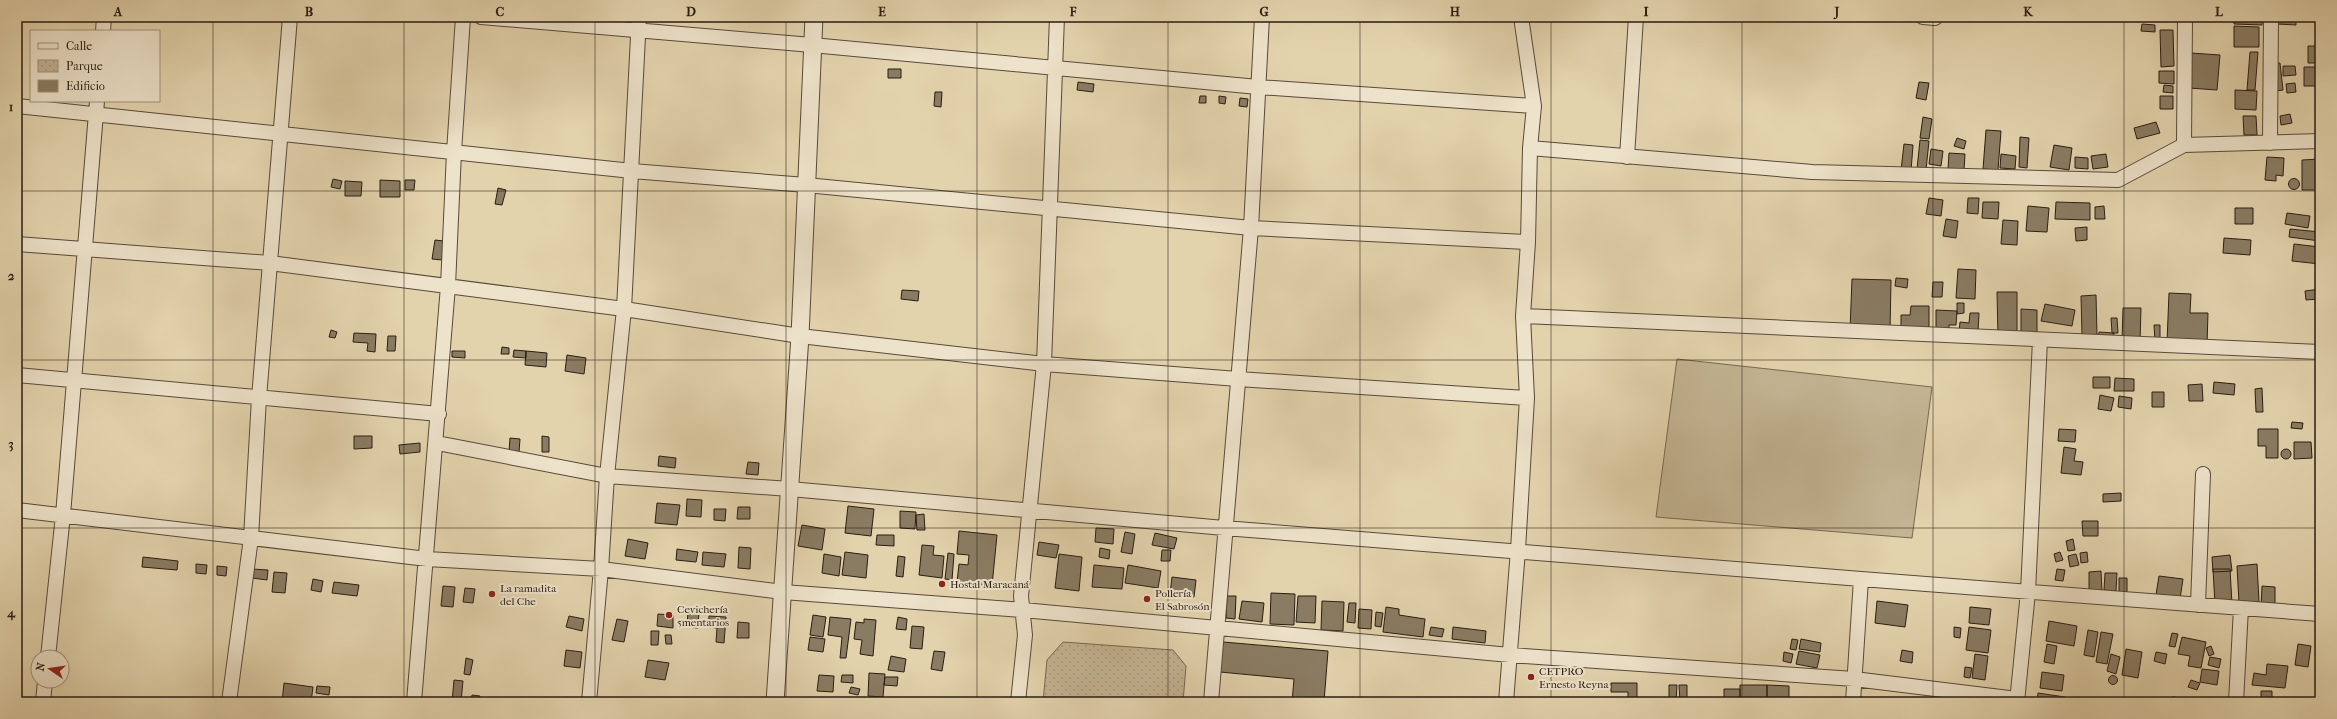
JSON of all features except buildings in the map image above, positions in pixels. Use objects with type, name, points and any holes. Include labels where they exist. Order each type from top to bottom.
[{"type":"street","points":[[103,30],[104,17]]},
{"type":"street","points":[[230,702],[251,538],[259,398],[290,17]]},
{"type":"street","points":[[414,702],[437,444],[448,286],[454,152],[463,17]]},
{"type":"street","points":[[481,17],[639,24],[812,45],[1258,88],[1534,106]]},
{"type":"street","points":[[775,702],[800,336],[814,17]]},
{"type":"street","points":[[1018,702],[1025,635],[1021,596],[1044,364],[1057,17]]},
{"type":"street","points":[[1211,702],[1224,528],[1251,228],[1262,17]]},
{"type":"street","points":[[1506,702],[1518,550],[1527,398],[1523,316],[1528,242],[1530,148],[1534,106],[1522,17]]},
{"type":"street","points":[[1626,156],[1636,17]]},
{"type":"street","points":[[2184,145],[2185,17]]},
{"type":"street","points":[[2270,142],[2271,17]]},
{"type":"street","points":[[590,702],[601,569],[606,476],[624,309],[639,24]]},
{"type":"street","points":[[17,106],[96,108],[281,134],[632,171],[806,185],[1251,228],[1528,242]]},
{"type":"street","points":[[49,649],[63,515],[96,108]]},
{"type":"street","points":[[1530,148],[1812,172],[2118,180],[2184,145],[2320,141]]},
{"type":"street","points":[[17,244],[270,263],[624,309],[800,336],[1044,364],[1238,379],[1527,398]]},
{"type":"street","points":[[1523,316],[2320,352]]},
{"type":"street","points":[[17,510],[427,559],[601,569],[783,592],[1023,610],[1510,655],[1854,679],[2017,700],[2028,592],[2040,340]]},
{"type":"street","points":[[17,375],[439,414]]},
{"type":"street","points":[[437,444],[606,476],[790,489],[1224,528],[2320,614]]},
{"type":"street","points":[[2198,605],[2203,474]]},
{"type":"street","points":[[1852,702],[1861,579]]},
{"type":"street","points":[[2236,702],[2241,608]]},
{"type":"street","points":[[43,702],[44,689]]},
{"type":"green space","points":[[1677,359],[1932,387],[1912,538],[1656,517]]},
{"type":"green space","points":[[1063,642],[1173,650],[1186,666],[1183,702],[1043,702],[1047,660]]},
{"type":"place","name":"Hostal Maracaná","points":[[942,584]]},
{"type":"place","name":"La ramadita del Che","points":[[492,594]]},
{"type":"place","name":"Pollería El Sabrosón","points":[[1147,599]]},
{"type":"place","name":"Cevichería 5mentarios","points":[[669,615]]},
{"type":"place","name":"CETPRO Ernesto Reyna","points":[[1531,677]]}]
